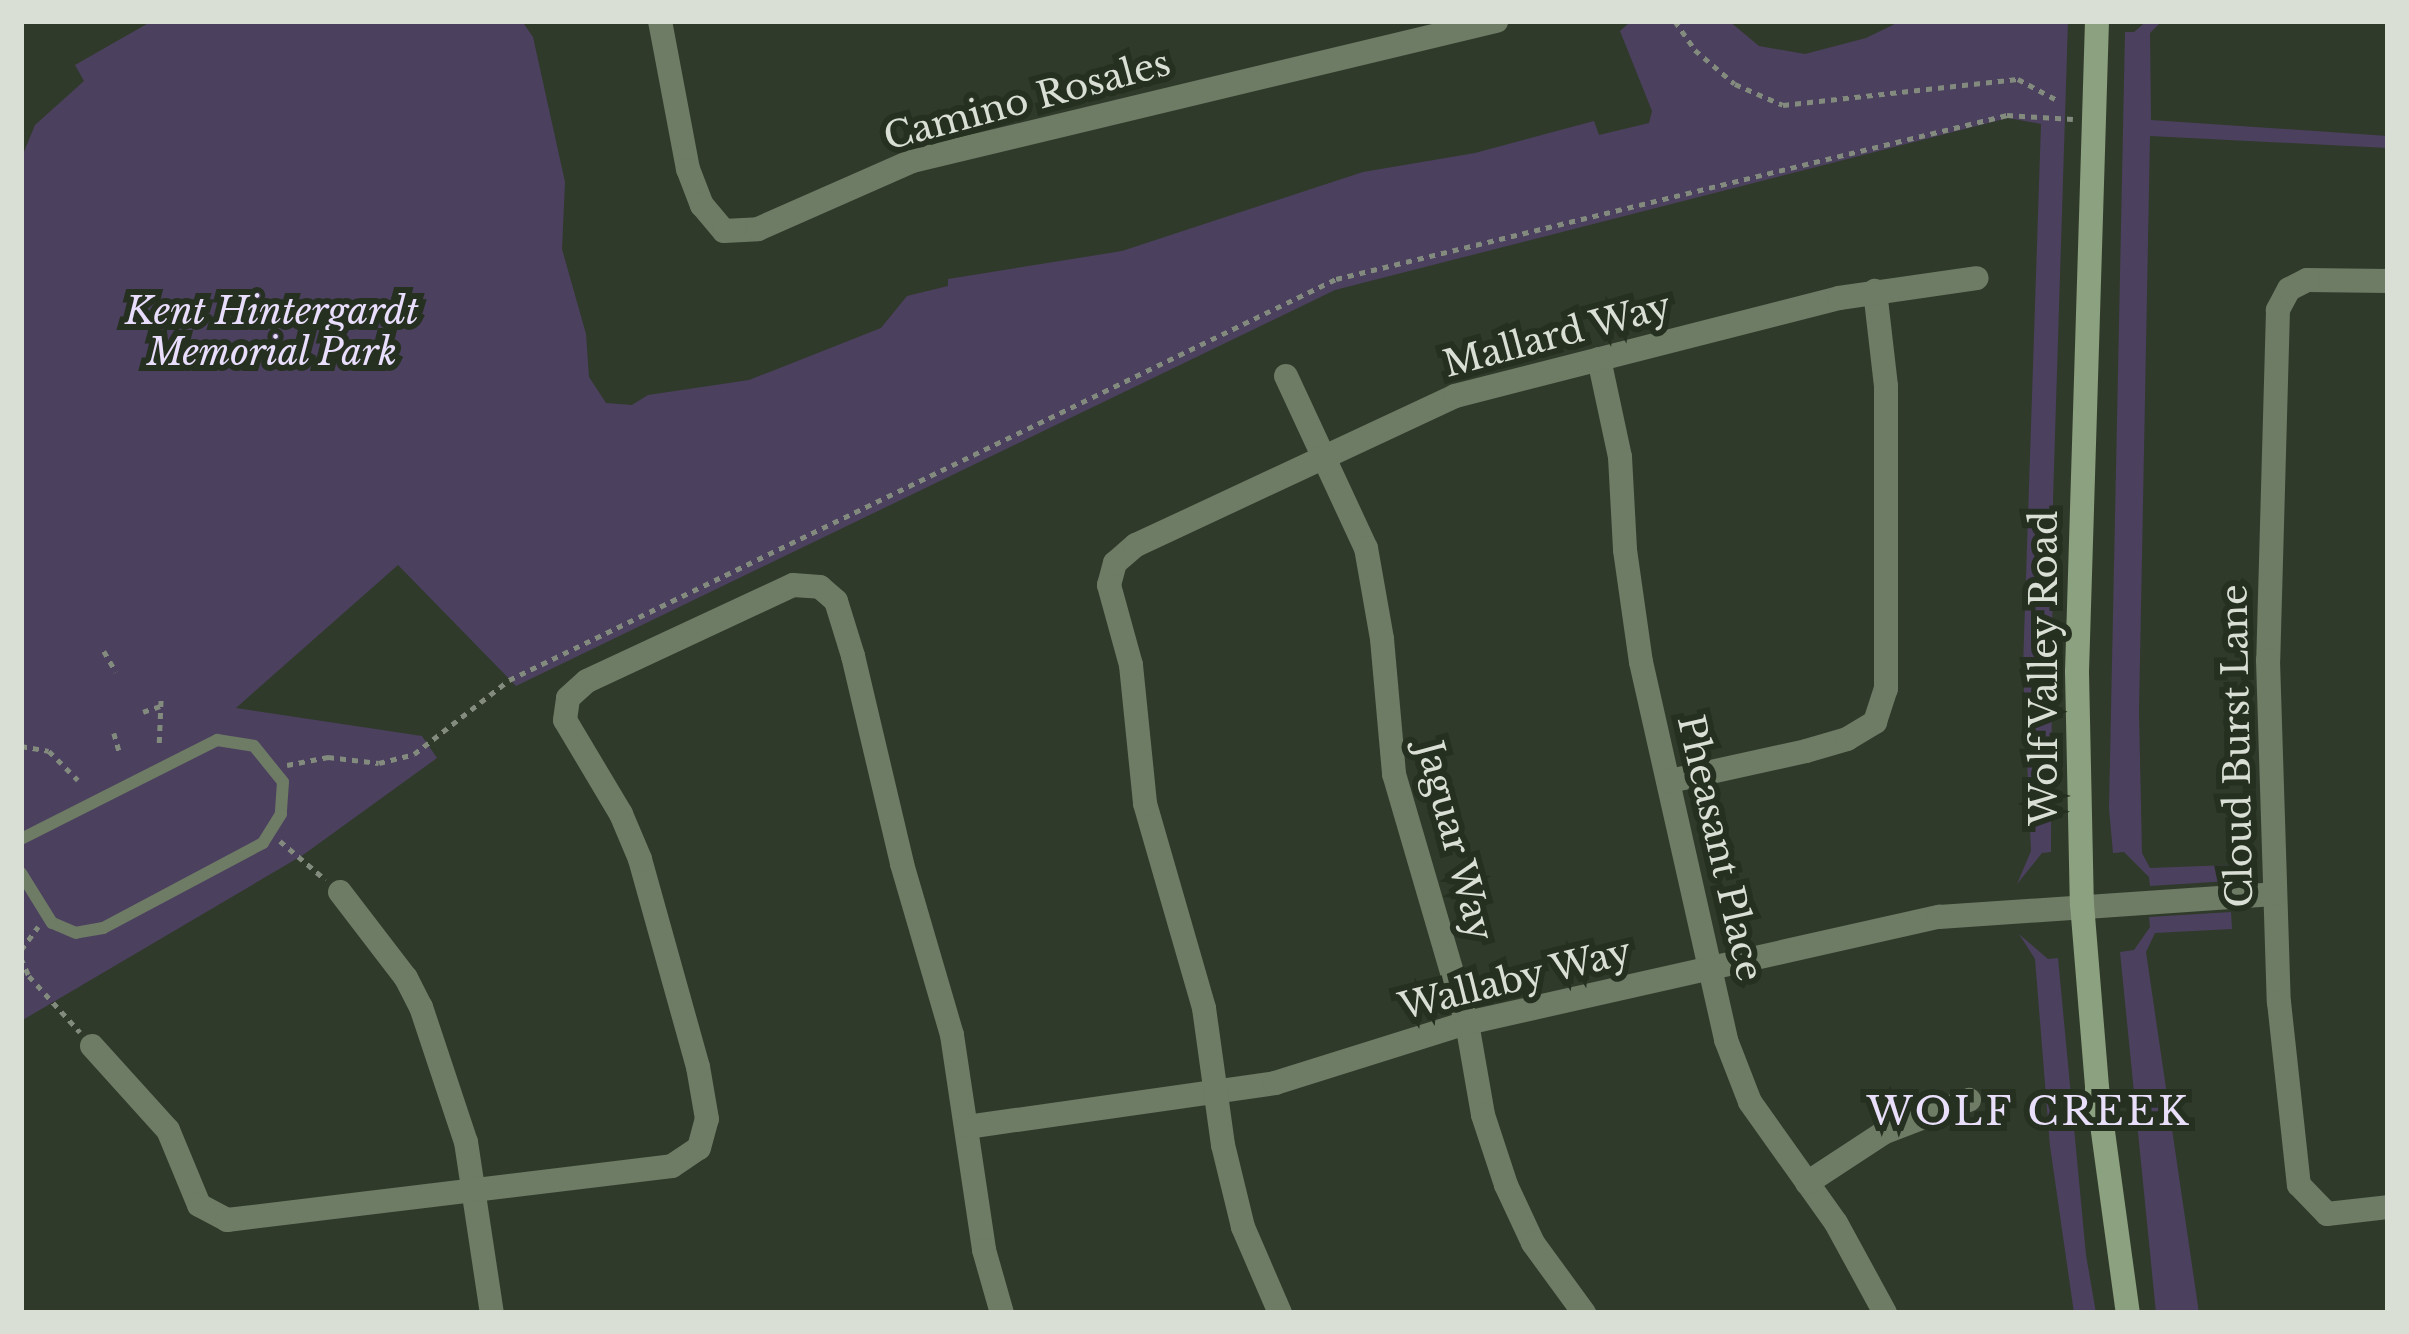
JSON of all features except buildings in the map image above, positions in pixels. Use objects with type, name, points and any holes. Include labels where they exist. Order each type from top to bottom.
[{"type":"main road","name":"Wolf Valley Road","points":[[2097,21],[2078,673],[2081,904],[2097,1088],[2128,1313]]},
{"type":"street","name":"Camino Rosales","points":[[660,21],[688,170],[702,205],[724,231],[758,229],[912,161],[1467,24],[1496,21]]},
{"type":"street","name":"Cloud Burst Lane","points":[[2388,281],[2327,277],[2289,289],[2273,337],[2268,660],[2274,894],[2299,1185],[2309,1202],[2327,1214],[2388,1207]]},
{"type":"street","name":"Mallard Way","points":[[1217,1092],[1204,1008],[1145,803],[1131,665],[1109,586],[1115,562],[1136,545],[1455,396],[1875,291],[1977,278]]},
{"type":"street","points":[[1670,782],[1806,752],[1846,740],[1875,722],[1886,689],[1886,386],[1875,291]]},
{"type":"street","name":"Pheasant Place","points":[[1599,359],[1620,458],[1624,550],[1641,662],[1710,969],[1743,1086],[1885,1313]]},
{"type":"street","name":"Jaguar Way","points":[[1286,376],[1374,581],[1394,774],[1467,1023],[1483,1115],[1505,1185],[1533,1243],[1585,1313]]},
{"type":"street","points":[[92,1046],[148,1102],[167,1130],[200,1205],[214,1216],[283,1215],[475,1186],[672,1166],[699,1148],[707,1119],[698,1066],[640,860],[620,814],[565,720],[568,698],[587,680],[793,585],[820,587],[836,601],[853,656],[902,864],[952,1035],[984,1250],[1002,1313]]},
{"type":"street","points":[[340,892],[396,963],[422,1007],[475,1186],[492,1313]]},
{"type":"street","name":"Wallaby Way","points":[[967,1127],[1275,1083],[1467,1023],[1939,917],[2274,894]]},
{"type":"street","points":[[1217,1092],[1223,1145],[1243,1227],[1280,1313]]},
{"type":"street","points":[[1807,1183],[1886,1132],[1970,1100]]},
{"type":"lane","points":[[21,839],[208,742],[254,746],[275,767],[284,796],[270,834],[214,872],[103,928],[76,933],[45,918],[21,873]]},
{"type":"path","points":[[1676,21],[1695,50],[1735,84],[1783,104],[1815,105],[2018,79],[2059,101]]},
{"type":"path","points":[[275,767],[328,757],[379,763],[414,754],[509,680],[1336,279],[2007,115],[2092,119]]},
{"type":"path","points":[[104,651],[116,672]]},
{"type":"path","points":[[159,742],[160,695]]},
{"type":"path","points":[[143,712],[160,706]]},
{"type":"path","points":[[114,733],[120,754]]},
{"type":"path","points":[[21,746],[49,751],[78,780]]},
{"type":"path","points":[[270,834],[340,892]]},
{"type":"path","points":[[45,918],[21,954],[29,976],[92,1046]]},
{"type":"green space","name":"Kent Hintergardt Memorial Park","points":[[152,21],[522,21],[533,37],[565,182],[562,249],[586,334],[589,377],[606,403],[632,405],[648,395],[749,380],[881,328],[907,296],[948,286],[948,279],[1122,251],[1363,172],[1475,153],[1594,121],[1599,135],[1649,123],[1652,111],[1620,31],[1631,21],[1729,21],[1759,46],[1805,54],[1866,38],[1901,21],[2068,21],[2053,499],[2051,852],[2042,853],[2017,884],[2031,851],[2023,667],[2041,124],[2008,118],[1335,290],[516,686],[398,565],[236,708],[422,736],[437,758],[303,855],[21,1021],[21,159],[35,125],[84,81],[75,65]]},
{"type":"green space","points":[[2147,21],[2162,21],[2150,33],[2151,120],[2388,136],[2388,148],[2150,136],[2139,712],[2142,853],[2150,868],[2229,865],[2229,881],[2150,886],[2149,877],[2124,852],[2113,853],[2109,808],[2125,32],[2134,32]]},
{"type":"green space","points":[[2231,912],[2232,929],[2155,933],[2146,952],[2199,1313],[2156,1313],[2120,952],[2134,950],[2150,927],[2149,917]]},
{"type":"green space","points":[[2019,934],[2048,959],[2058,958],[2086,1255],[2096,1313],[2074,1313],[2050,1146],[2035,959]]},
{"type":"district","name":"WOLF CREEK","points":[[2029,1112]]}]
